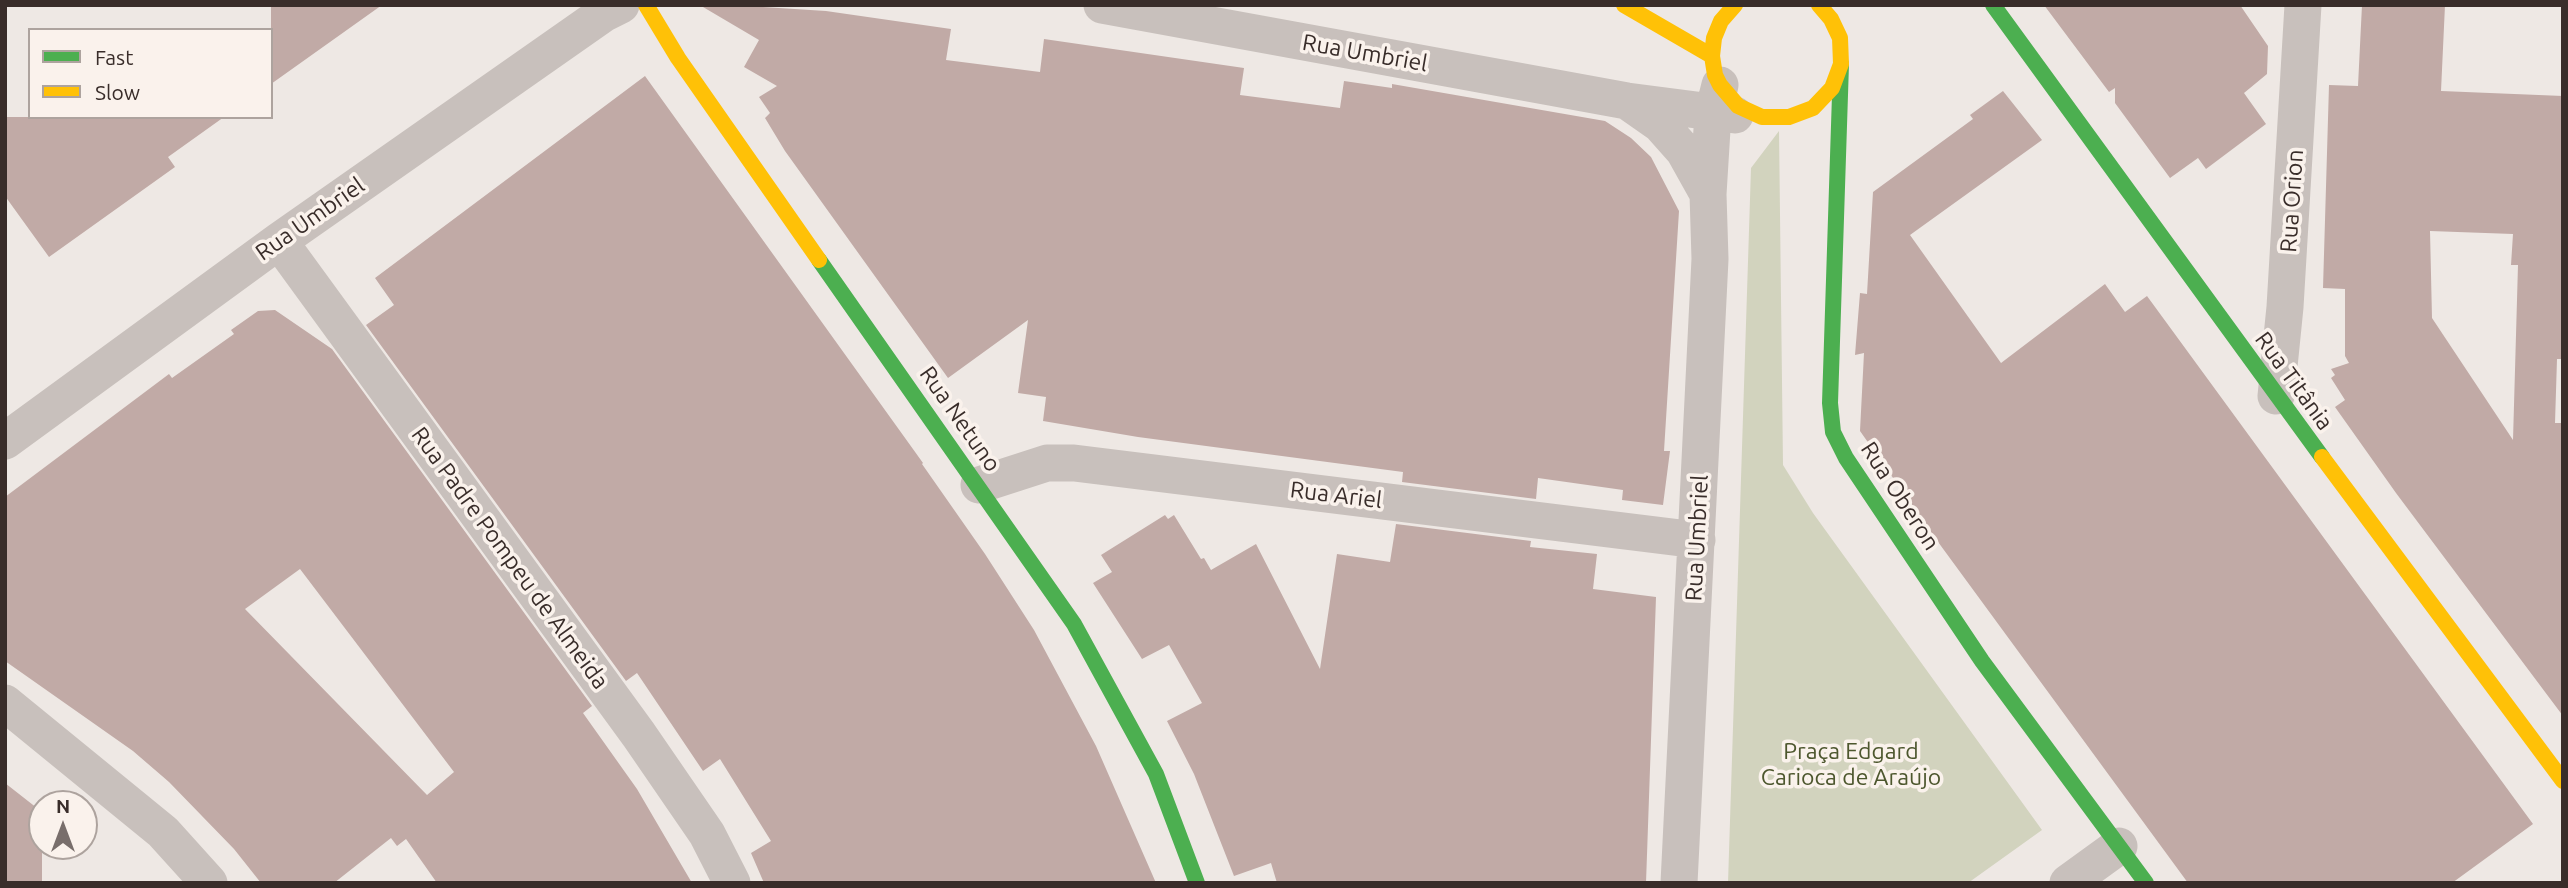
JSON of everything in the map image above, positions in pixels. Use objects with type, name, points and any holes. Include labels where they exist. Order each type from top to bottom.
[{"type":"street","name":"Rua Umbriel","points":[[5,441],[279,240],[621,5]]},
{"type":"street","name":"Rua Netuno","points":[[646,5],[678,58],[1074,624],[1156,774],[1197,883]]},
{"type":"street","name":"Rua Umbriel","points":[[1102,5],[1628,101],[1667,95],[1715,82]]},
{"type":"street","points":[[1624,5],[1715,82]]},
{"type":"street","points":[[1715,82],[1714,38],[1721,21],[1735,5]]},
{"type":"street","points":[[1819,5],[1834,12]]},
{"type":"street","name":"Rua Titânia","points":[[1993,5],[2276,396],[2563,782]]},
{"type":"street","name":"Rua Orion","points":[[2276,396],[2285,307],[2303,5]]},
{"type":"street","name":"Rua Oberon","points":[[1834,12],[1840,38],[1841,64],[1830,403],[1833,432],[1846,458],[1982,661],[2146,883]]},
{"type":"street","points":[[1762,117],[1789,117],[1813,108],[1832,88],[1841,64]]},
{"type":"street","name":"Rua Umbriel","points":[[1715,82],[1762,117]]},
{"type":"street","name":"Rua Umbriel","points":[[1679,883],[1710,259],[1708,194],[1715,82]]},
{"type":"street","name":"Rua Umbriel","points":[[1628,101],[1660,124],[1685,151],[1708,194]]},
{"type":"street","name":"Rua Padre Pompeu de Almeida","points":[[279,240],[639,735],[707,834],[732,883]]},
{"type":"street","name":"Rua Ariel","points":[[979,485],[1047,463],[1074,463],[1697,540]]},
{"type":"street","points":[[5,703],[163,832],[209,883]]},
{"type":"street","points":[[2068,883],[2119,846]]},
{"type":"green space","name":"Praça Edgard Carioca de Araújo","points":[[1779,131],[1783,465],[1813,513],[2042,830],[1968,883],[1728,883],[1751,168]]},
{"type":"building","points":[[271,5],[382,5],[273,83]]},
{"type":"building","points":[[2044,5],[2240,5],[2268,46],[2267,74],[2244,93],[2266,124],[2206,169],[2198,158],[2170,178],[2115,103],[2115,88],[2109,92]]},
{"type":"building","points":[[2362,5],[2445,5],[2441,91],[2563,96],[2563,359],[2557,359],[2555,423],[2563,423],[2563,716],[2335,407],[2345,400],[2331,378],[2335,375],[2331,369],[2349,363],[2345,356],[2345,289],[2323,288],[2329,85],[2358,86]],"holes":[[[2430,231],[2513,234],[2511,265],[2518,265],[2513,440],[2432,318]]]},
{"type":"building","points":[[703,7],[826,11],[951,29],[946,60],[1040,72],[1044,39],[1244,68],[1240,95],[1340,108],[1344,81],[1392,88],[1392,84],[1605,121],[1631,138],[1651,157],[1679,211],[1664,451],[1670,451],[1663,505],[1622,500],[1623,490],[1538,478],[1536,499],[1402,482],[1403,472],[1138,437],[1043,421],[1046,397],[1018,393],[1028,320],[948,378],[785,151],[765,118],[770,113],[759,97],[777,86],[744,67],[759,40]]},
{"type":"building","points":[[645,76],[923,463],[1034,630],[1096,746],[1156,883],[764,883],[751,853],[771,841],[720,759],[703,771],[637,673],[626,681],[366,325],[394,305],[375,278]]},
{"type":"building","points":[[2003,91],[2042,140],[1910,235],[2001,363],[2105,284],[2125,312],[2147,296],[2533,824],[2452,883],[2188,883],[1860,431],[1864,353],[1855,355],[1860,293],[1867,294],[1873,192],[1973,119],[1970,115]]},
{"type":"building","points":[[5,117],[221,119],[168,157],[175,167],[49,257],[5,196]]},
{"type":"building","points":[[275,310],[332,349],[592,706],[583,713],[637,789],[692,883],[437,883],[406,839],[397,846],[391,838],[334,883],[261,883],[234,849],[169,782],[133,751],[5,661],[5,497],[169,374],[172,378],[234,334],[231,330],[258,311]],"holes":[[[300,569],[454,772],[427,795],[245,609]]]},
{"type":"building","points":[[1165,515],[1168,519],[1174,515],[1201,559],[1204,558],[1211,570],[1256,544],[1320,669],[1337,554],[1390,562],[1396,524],[1531,541],[1530,547],[1597,554],[1593,589],[1656,597],[1646,883],[1277,883],[1271,863],[1234,876],[1194,774],[1167,721],[1202,703],[1169,645],[1142,659],[1093,583],[1112,572],[1101,555]]},
{"type":"building","points":[[5,783],[28,801],[28,860],[42,860],[42,883],[5,883]]},
{"type":"traffic: fast","points":[[1993,5],[2322,457]]},
{"type":"traffic: fast","points":[[1841,64],[1830,403],[1833,432],[1846,458],[1982,661],[2146,883]]},
{"type":"traffic: fast","points":[[819,260],[1074,624],[1156,774],[1197,883]]},
{"type":"traffic: slow","points":[[646,5],[678,58],[819,260]]},
{"type":"traffic: slow","points":[[1624,5],[1712,56]]},
{"type":"traffic: slow","points":[[1735,5],[1721,21],[1714,38],[1712,56],[1715,75],[1738,106],[1762,117],[1789,117],[1813,108],[1832,88],[1841,64],[1840,38],[1831,19],[1819,5]]},
{"type":"traffic: slow","points":[[2322,457],[2563,781]]}]
